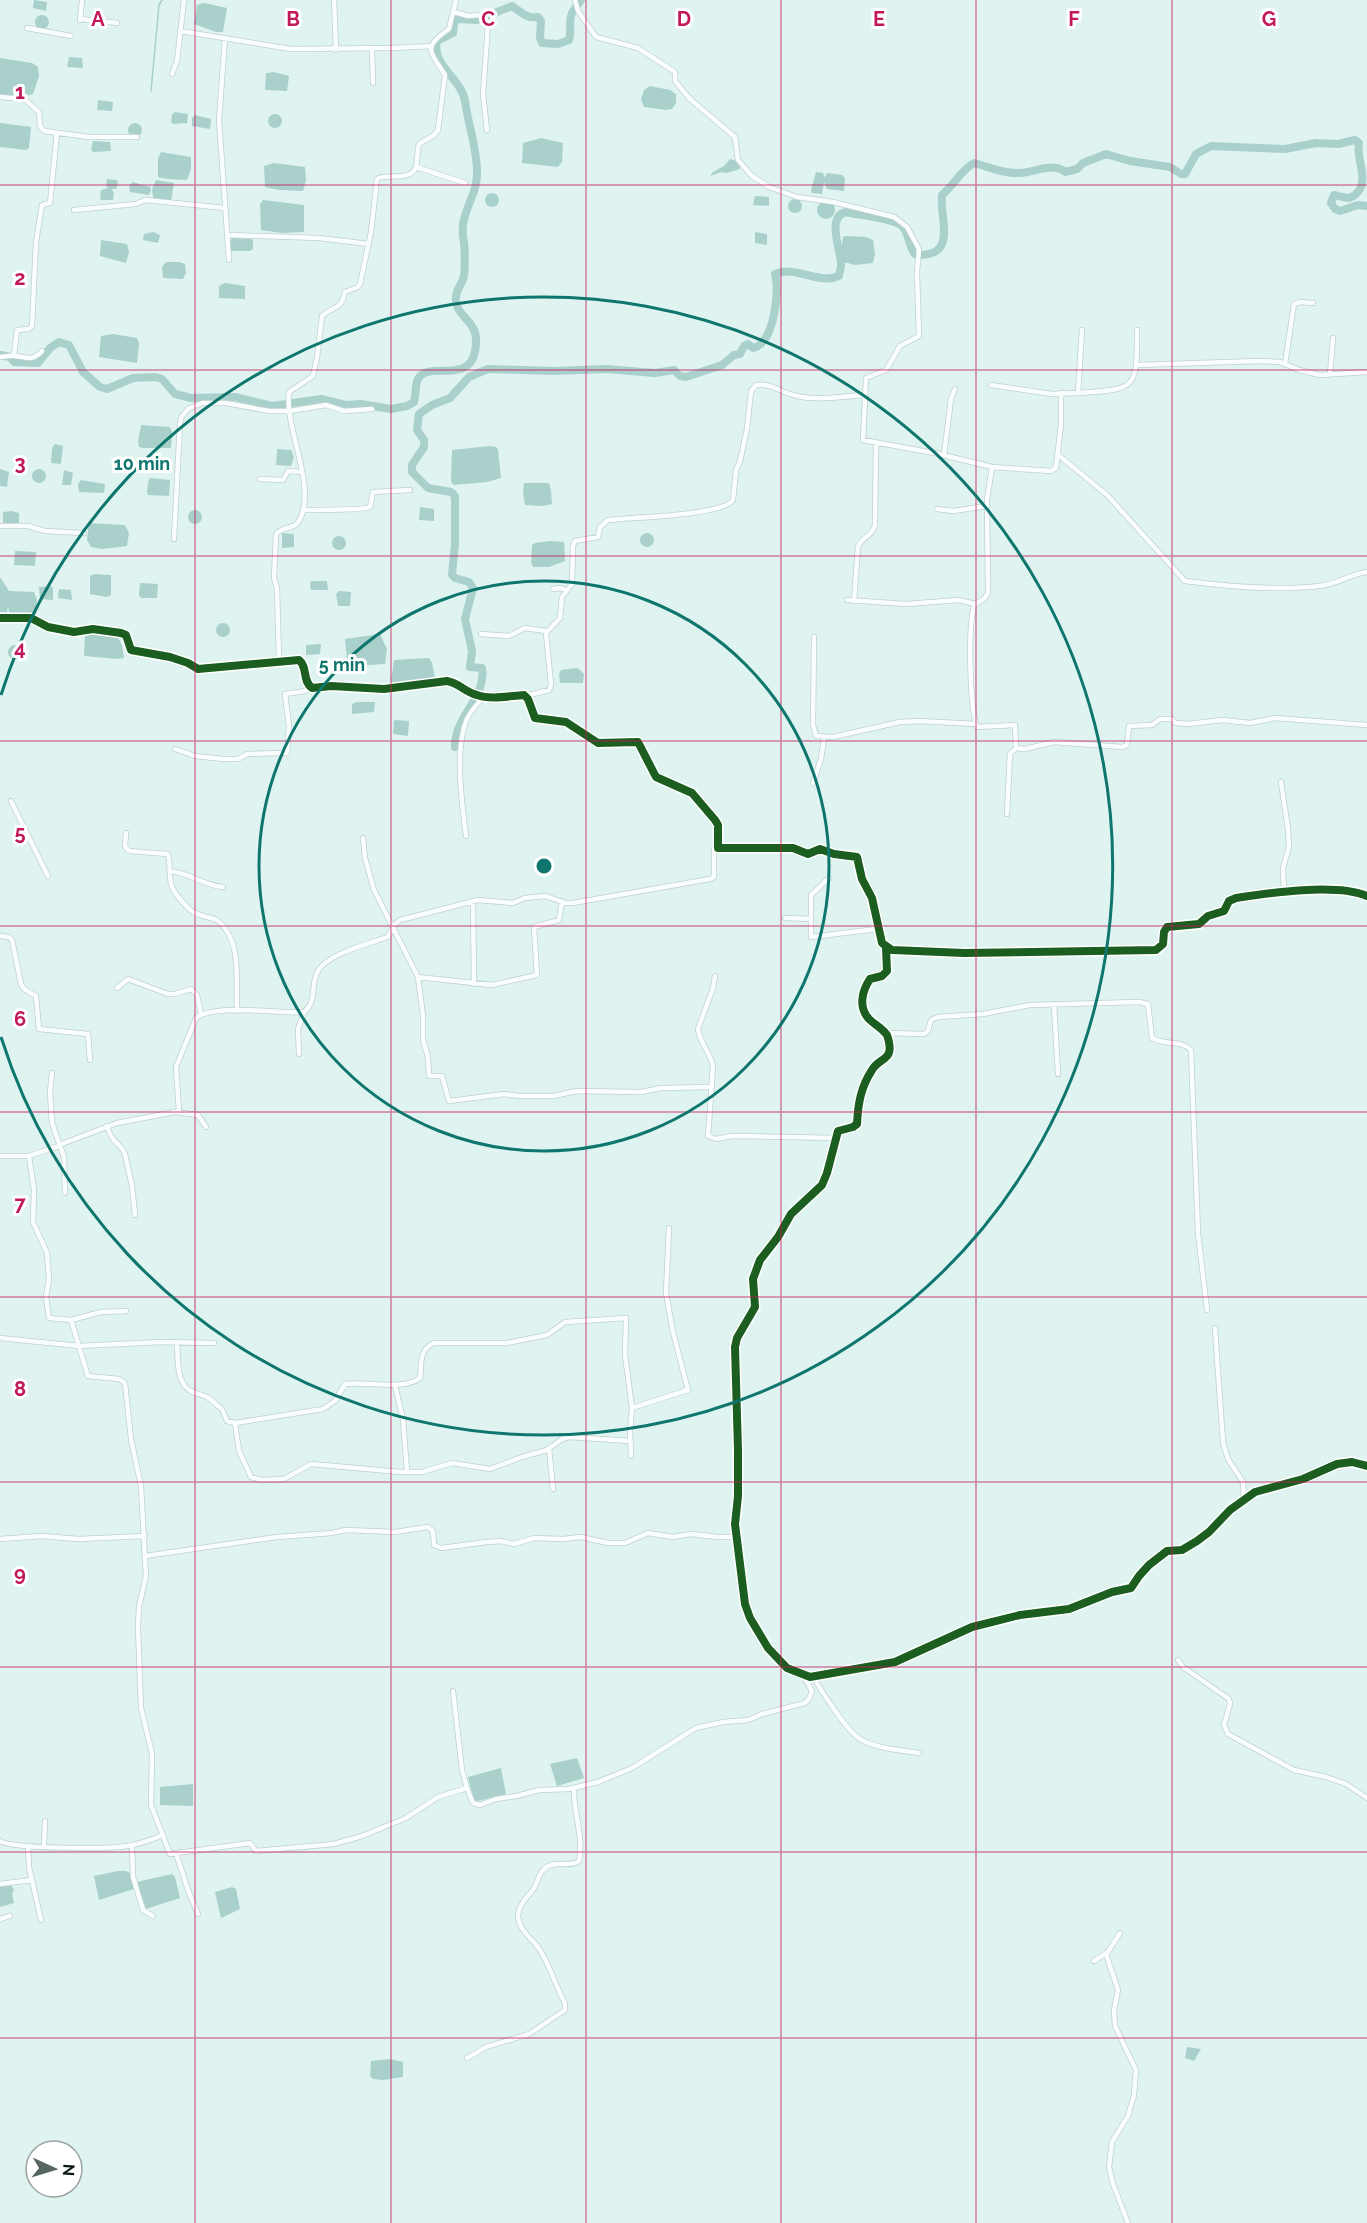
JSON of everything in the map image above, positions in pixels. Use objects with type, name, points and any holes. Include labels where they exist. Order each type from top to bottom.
[{"type":"street","points":[[82,0],[80,19],[117,23]]},
{"type":"street","points":[[172,75],[177,61],[184,0]]},
{"type":"street","points":[[334,0],[336,50]]},
{"type":"street","points":[[279,661],[277,588],[274,578],[276,534],[278,531],[297,525],[303,510],[302,472],[288,401],[291,390],[307,381],[314,373],[322,316],[340,306],[345,292],[360,284],[369,244],[377,179],[408,175],[416,167],[420,144],[438,130],[446,71],[433,59],[432,45],[436,38],[449,29],[456,0]]},
{"type":"street","points":[[575,2],[578,11],[596,36],[638,48],[675,72],[675,81],[690,99],[735,137],[736,156],[752,176],[780,192],[833,202],[898,219],[908,227],[919,253],[919,336],[900,346],[886,370],[866,378],[862,440],[944,455],[992,467],[1051,471],[1056,468],[1061,424],[1061,393]]},
{"type":"street","points":[[454,12],[485,17],[489,30],[483,94],[487,130]]},
{"type":"street","points":[[27,28],[71,36]]},
{"type":"street","points":[[180,31],[275,47],[336,50],[432,45]]},
{"type":"street","points":[[225,38],[219,120],[229,260]]},
{"type":"street","points":[[372,48],[373,83]]},
{"type":"street","points":[[0,97],[24,99],[39,112],[42,129],[89,136],[137,137]]},
{"type":"street","points":[[14,355],[17,330],[29,329],[32,326],[36,242],[42,205],[50,203],[57,133]]},
{"type":"street","points":[[416,167],[465,183]]},
{"type":"street","points":[[74,210],[136,204],[145,200],[225,208]]},
{"type":"street","points":[[228,235],[319,238],[369,244]]},
{"type":"street","points":[[1285,364],[1294,304],[1313,303]]},
{"type":"street","points":[[1078,393],[1082,330]]},
{"type":"street","points":[[991,385],[1061,393],[1116,390],[1127,386],[1135,375],[1137,365],[1137,330]]},
{"type":"street","points":[[1330,374],[1333,338]]},
{"type":"street","points":[[0,357],[14,355],[22,359],[31,359],[42,354]]},
{"type":"street","points":[[1137,365],[1259,360],[1285,364],[1320,375],[1367,372]]},
{"type":"street","points":[[481,634],[509,636],[525,628],[546,631],[557,624],[566,590],[572,584],[575,541],[597,537],[604,522],[712,510],[730,504],[733,500],[736,470],[741,461],[747,429],[751,391],[756,385],[772,386],[795,396],[805,397],[864,395]]},
{"type":"street","points":[[944,455],[951,399],[955,389]]},
{"type":"street","points":[[174,538],[182,416],[188,409],[202,403],[215,402],[269,411],[326,405],[344,411],[372,409]]},
{"type":"street","points":[[854,601],[858,547],[860,541],[871,533],[875,525],[876,442]]},
{"type":"street","points":[[1057,454],[1107,495],[1185,581],[1299,588],[1328,585],[1367,572]]},
{"type":"street","points":[[976,724],[970,627],[975,604],[984,599],[988,593],[987,506],[992,467]]},
{"type":"street","points":[[260,479],[283,480],[288,471],[302,472]]},
{"type":"street","points":[[303,510],[365,509],[370,506],[373,492],[410,490]]},
{"type":"street","points":[[937,510],[954,511],[987,506]]},
{"type":"street","points":[[0,526],[28,526],[45,531],[84,533]]},
{"type":"street","points":[[553,589],[566,590]]},
{"type":"street","points":[[847,600],[906,604],[959,600],[975,604]]},
{"type":"street","points":[[0,618],[32,618],[48,627],[74,632],[93,629],[121,633],[126,635],[131,650],[170,657],[198,669],[296,660],[302,663],[305,679],[310,688]]},
{"type":"street","points":[[175,749],[195,756],[224,759],[238,759],[247,754],[287,753],[289,726],[285,694],[310,688],[379,689],[447,681],[472,694],[482,696],[526,696],[549,690],[551,685],[546,631]]},
{"type":"street","points":[[814,637],[813,725],[816,736],[824,738],[900,722],[976,724],[977,727],[1014,725],[1016,748],[1010,754],[1007,814]]},
{"type":"street","points":[[466,836],[460,796],[462,738],[468,718],[482,696]]},
{"type":"street","points":[[526,696],[535,718],[566,722],[598,743],[638,742],[656,777],[692,793],[715,820],[718,825],[718,848]]},
{"type":"street","points":[[1016,748],[1025,749],[1053,742],[1123,747],[1127,745],[1129,726],[1152,725],[1165,718],[1172,718],[1175,723],[1188,724],[1222,720],[1250,723],[1275,718],[1367,725]]},
{"type":"street","points":[[813,783],[821,759],[824,738]]},
{"type":"street","points":[[1281,782],[1289,848],[1283,868],[1284,893]]},
{"type":"street","points":[[11,801],[48,876]]},
{"type":"street","points":[[126,833],[127,850],[167,854],[172,888],[191,911],[213,917],[228,933],[237,971],[237,1011]]},
{"type":"street","points":[[363,838],[365,858],[374,890],[418,978],[423,1016],[423,1040],[428,1057],[429,1076],[442,1076],[449,1101],[504,1094],[553,1096],[585,1091],[641,1092],[661,1088],[712,1087]]},
{"type":"street","points":[[299,1054],[298,1029],[304,1012],[312,1003],[315,977],[319,969],[346,951],[388,937],[400,920],[473,902],[513,903],[525,898],[546,896],[573,903],[602,900],[656,887],[712,879],[714,849],[718,848],[793,848],[808,854],[820,849],[834,855],[857,857],[861,875],[872,898],[882,944],[886,948],[906,952],[1156,950],[1163,944],[1167,927],[1199,924],[1208,916],[1224,911],[1229,901],[1236,897],[1343,891],[1367,896]]},
{"type":"street","points":[[170,871],[183,873],[207,885],[223,887]]},
{"type":"street","points":[[829,878],[811,895],[811,937],[877,929]]},
{"type":"street","points":[[418,978],[492,986],[537,975],[534,927],[557,921],[560,918],[562,901]]},
{"type":"street","points":[[473,902],[474,984]]},
{"type":"street","points":[[785,918],[811,919]]},
{"type":"street","points":[[0,936],[9,936],[12,940],[21,984],[24,989],[36,996],[39,1029],[88,1034],[90,1059]]},
{"type":"street","points":[[886,948],[887,971],[882,976],[870,979],[862,996],[867,1016],[889,1038],[888,1054],[871,1070],[859,1097],[857,1124],[841,1130],[822,1185],[791,1214],[778,1237],[760,1260],[753,1279],[754,1307],[737,1338],[734,1357],[738,1450],[736,1537],[750,1618],[778,1660],[787,1668],[813,1677],[895,1662],[972,1627],[1020,1616],[1069,1609],[1112,1592],[1128,1590],[1149,1565],[1167,1551],[1182,1550],[1203,1537],[1244,1499],[1255,1492],[1303,1479],[1348,1461],[1367,1466]]},
{"type":"street","points":[[715,976],[698,1029],[698,1034],[712,1062],[708,1135],[711,1138],[732,1136],[837,1138]]},
{"type":"street","points":[[117,988],[128,979],[168,994],[191,989],[197,995],[201,1014]]},
{"type":"street","points":[[886,1033],[924,1034],[928,1031],[931,1020],[938,1017],[983,1014],[1030,1005],[1147,1003],[1152,1038],[1159,1042],[1182,1044],[1191,1050],[1198,1233],[1207,1310]]},
{"type":"street","points":[[1054,1004],[1058,1074]]},
{"type":"street","points":[[179,1112],[176,1068],[196,1018],[201,1014],[237,1011],[304,1012]]},
{"type":"street","points":[[52,1073],[51,1115],[54,1133],[63,1156],[65,1193]]},
{"type":"street","points":[[0,1156],[29,1156],[78,1140],[107,1126],[179,1112],[198,1115],[206,1127]]},
{"type":"street","points":[[107,1126],[111,1138],[124,1150],[132,1186],[135,1215]]},
{"type":"street","points":[[29,1156],[34,1190],[33,1222],[47,1252],[49,1279],[46,1297],[48,1315],[51,1320],[71,1320],[101,1312],[126,1311]]},
{"type":"street","points":[[632,1408],[688,1390],[666,1293],[669,1228]]},
{"type":"street","points":[[177,1343],[184,1385],[192,1392],[210,1399],[222,1409],[227,1421],[235,1423],[323,1409],[336,1401],[345,1384],[409,1384],[420,1378],[423,1353],[428,1346],[434,1343],[507,1343],[547,1335],[565,1322],[626,1317],[625,1355],[627,1384],[632,1408],[631,1456]]},
{"type":"street","points":[[71,1320],[88,1376],[119,1379],[125,1383],[131,1439],[141,1486],[146,1576],[139,1607],[140,1696],[152,1754],[151,1805],[170,1854],[250,1843],[256,1851],[340,1843],[396,1823],[415,1814],[438,1797],[467,1788]]},
{"type":"street","points":[[1215,1329],[1223,1443],[1228,1459],[1243,1482],[1244,1499]]},
{"type":"street","points":[[0,1338],[80,1346],[214,1343]]},
{"type":"street","points":[[395,1385],[403,1420],[407,1472]]},
{"type":"street","points":[[235,1423],[243,1464],[248,1474],[255,1479],[289,1478],[311,1464],[407,1472],[429,1470],[448,1464],[483,1470],[496,1468],[522,1456],[549,1448],[569,1437],[630,1441]]},
{"type":"street","points":[[549,1448],[553,1490]]},
{"type":"street","points":[[145,1556],[350,1529],[395,1532],[428,1527],[433,1531],[434,1545],[441,1548],[501,1541],[514,1544],[534,1538],[563,1539],[581,1536],[608,1543],[626,1543],[648,1533],[669,1537],[698,1534],[736,1537]]},
{"type":"street","points":[[0,1539],[42,1536],[79,1539],[144,1536]]},
{"type":"street","points":[[1178,1660],[1183,1667],[1229,1699],[1230,1704],[1224,1725],[1228,1734],[1294,1770],[1346,1784],[1367,1798]]},
{"type":"street","points":[[453,1691],[454,1716],[467,1788],[473,1803],[480,1805],[496,1799],[525,1795],[539,1790],[574,1788],[621,1774],[696,1728],[723,1722],[748,1720],[805,1703],[812,1691],[803,1675]]},
{"type":"street","points":[[813,1677],[820,1691],[860,1738],[885,1748],[919,1753]]},
{"type":"street","points":[[467,2058],[486,2047],[529,2034],[566,2010],[545,1959],[538,1947],[522,1930],[518,1915],[519,1908],[545,1869],[552,1865],[575,1864],[579,1861],[581,1840],[574,1803],[574,1788]]},
{"type":"street","points":[[45,1821],[45,1846]]},
{"type":"street","points":[[0,1841],[6,1844],[112,1848],[132,1845],[163,1835]]},
{"type":"street","points":[[28,1845],[32,1880],[41,1920]]},
{"type":"street","points":[[132,1845],[133,1877],[143,1910],[153,1916]]},
{"type":"street","points":[[176,1853],[198,1914]]},
{"type":"street","points":[[0,1884],[32,1880]]},
{"type":"street","points":[[0,1919],[10,1916]]},
{"type":"street","points":[[1094,1961],[1106,1954],[1120,1933]]},
{"type":"street","points":[[1106,1954],[1118,1990],[1114,2010],[1115,2026],[1136,2070],[1134,2095],[1128,2116],[1112,2142],[1109,2168],[1128,2223]]},
{"type":"water","points":[[34,0],[47,2],[46,11],[33,8]]},
{"type":"water","points":[[204,3],[227,8],[223,32],[216,32],[194,24],[197,5]]},
{"type":"water","points":[[42,15],[47,17],[49,22],[47,27],[42,29],[37,27],[35,22],[37,17]]},
{"type":"water","points":[[69,57],[82,58],[83,68],[67,67]]},
{"type":"water","points":[[0,58],[32,63],[38,67],[39,76],[33,94],[0,95]]},
{"type":"water","points":[[274,72],[289,76],[287,91],[265,90],[266,73]]},
{"type":"water","points":[[650,86],[670,90],[676,94],[676,103],[672,109],[644,107],[641,99],[644,90]]},
{"type":"water","points":[[98,100],[113,102],[112,111],[97,110]]},
{"type":"water","points":[[175,112],[188,114],[187,123],[173,124],[172,114]]},
{"type":"water","points":[[275,114],[280,116],[282,121],[280,126],[275,128],[270,126],[268,121],[270,116]]},
{"type":"water","points":[[195,115],[211,119],[210,129],[192,126],[192,118]]},
{"type":"water","points":[[0,123],[31,127],[29,148],[26,150],[0,147]]},
{"type":"water","points":[[132,123],[138,123],[142,130],[138,137],[132,137],[128,133],[128,127]]},
{"type":"water","points":[[541,138],[563,143],[562,162],[558,167],[522,163],[523,143]]},
{"type":"water","points":[[93,141],[110,142],[111,151],[93,152],[91,150]]},
{"type":"water","points":[[161,152],[191,157],[191,169],[187,180],[158,177],[158,159]]},
{"type":"water","points":[[730,159],[737,161],[740,169],[710,176],[724,166]]},
{"type":"water","points":[[274,163],[305,167],[306,180],[303,191],[265,187],[264,166]]},
{"type":"water","points":[[816,172],[823,173],[825,178],[827,173],[842,175],[845,178],[844,191],[827,189],[824,182],[822,194],[812,193]]},
{"type":"water","points":[[107,179],[117,180],[118,183],[116,189],[111,189],[114,193],[113,200],[100,199],[101,190],[108,188]]},
{"type":"water","points":[[156,180],[174,183],[171,201],[153,197],[152,189]]},
{"type":"water","points":[[133,182],[150,187],[149,195],[130,192],[129,186]]},
{"type":"water","points":[[489,193],[495,193],[499,200],[495,207],[489,207],[485,203],[485,197]]},
{"type":"water","points":[[755,196],[769,197],[769,206],[753,205]]},
{"type":"water","points":[[792,199],[798,199],[802,206],[798,213],[792,213],[788,209],[788,203]]},
{"type":"water","points":[[263,200],[304,205],[304,232],[282,233],[261,230],[260,204]]},
{"type":"water","points":[[826,201],[832,204],[835,210],[832,216],[826,219],[820,216],[817,210],[820,204]]},
{"type":"water","points":[[153,232],[160,235],[158,243],[143,240],[144,234]]},
{"type":"water","points":[[755,232],[767,234],[767,245],[755,243]]},
{"type":"water","points":[[843,237],[866,237],[873,240],[875,254],[873,263],[855,265],[844,262],[841,252]]},
{"type":"water","points":[[232,238],[251,239],[253,249],[231,251]]},
{"type":"water","points":[[101,240],[127,244],[129,252],[126,263],[100,256]]},
{"type":"water","points":[[166,262],[185,264],[186,273],[183,279],[163,278],[162,267]]},
{"type":"water","points":[[225,283],[245,286],[245,299],[219,298],[219,286]]},
{"type":"water","points":[[113,334],[137,338],[139,343],[137,363],[99,357],[101,336]]},
{"type":"water","points":[[141,425],[170,427],[171,448],[139,447]]},
{"type":"water","points":[[55,444],[63,446],[61,464],[51,463],[52,448]]},
{"type":"water","points":[[490,446],[498,450],[501,478],[487,482],[453,485],[451,481],[452,450]]},
{"type":"water","points":[[277,449],[291,450],[294,457],[291,466],[276,465]]},
{"type":"water","points":[[0,469],[9,472],[7,487],[0,486]]},
{"type":"water","points":[[39,469],[44,471],[46,476],[44,481],[39,483],[34,481],[32,476],[34,471]]},
{"type":"water","points":[[64,470],[73,473],[71,485],[62,485]]},
{"type":"water","points":[[149,478],[170,480],[169,496],[148,495]]},
{"type":"water","points":[[81,480],[105,484],[104,493],[79,492],[78,484]]},
{"type":"water","points":[[524,483],[549,483],[552,504],[525,505]]},
{"type":"water","points":[[420,507],[434,509],[434,521],[419,520]]},
{"type":"water","points":[[195,510],[200,512],[202,517],[200,522],[195,524],[190,522],[188,517],[190,512]]},
{"type":"water","points":[[3,512],[19,513],[19,523],[3,523]]},
{"type":"water","points":[[89,523],[125,525],[129,533],[127,546],[102,549],[91,547],[87,540]]},
{"type":"water","points":[[282,533],[294,534],[294,547],[282,548]]},
{"type":"water","points":[[647,533],[652,535],[654,540],[652,545],[647,547],[642,545],[640,540],[642,535]]},
{"type":"water","points":[[336,536],[342,536],[346,543],[342,550],[336,550],[332,546],[332,540]]},
{"type":"water","points":[[549,541],[564,542],[565,561],[549,567],[533,567],[532,545]]},
{"type":"water","points":[[15,551],[36,552],[35,566],[14,565]]},
{"type":"water","points":[[94,574],[111,575],[111,595],[107,597],[90,594],[90,576]]},
{"type":"water","points":[[0,577],[9,591],[34,592],[37,600],[36,615],[13,614],[9,612],[8,605],[7,613],[0,612]]},
{"type":"water","points":[[311,581],[327,581],[328,590],[311,590]]},
{"type":"water","points":[[140,583],[158,584],[157,598],[141,598]]},
{"type":"water","points":[[51,586],[53,600],[40,599],[39,587]]},
{"type":"water","points":[[59,589],[71,590],[72,600],[58,598]]},
{"type":"water","points":[[339,591],[351,592],[350,606],[338,606],[336,594]]},
{"type":"water","points":[[220,623],[226,623],[230,630],[226,637],[220,637],[216,633],[216,627]]},
{"type":"water","points":[[106,633],[117,636],[122,645],[124,658],[84,656],[85,634]]},
{"type":"water","points":[[380,634],[387,649],[385,664],[350,666],[347,660],[345,639]]},
{"type":"water","points":[[321,644],[320,654],[306,655],[306,645]]},
{"type":"water","points":[[15,645],[20,647],[22,652],[20,657],[15,659],[10,657],[8,652],[10,647]]},
{"type":"water","points":[[429,658],[435,678],[396,684],[391,682],[394,660]]},
{"type":"water","points":[[578,668],[584,674],[583,683],[560,683],[561,670]]},
{"type":"water","points":[[375,702],[374,712],[352,714],[352,704]]},
{"type":"water","points":[[394,720],[409,721],[408,736],[393,734]]},
{"type":"water","points":[[577,1758],[584,1778],[557,1786],[550,1764]]},
{"type":"water","points":[[501,1768],[506,1794],[474,1802],[468,1777]]},
{"type":"water","points":[[193,1784],[193,1806],[160,1805],[160,1787]]},
{"type":"water","points":[[118,1871],[130,1873],[134,1889],[99,1900],[94,1876]]},
{"type":"water","points":[[172,1874],[175,1877],[180,1898],[146,1909],[137,1882]]},
{"type":"water","points":[[0,1884],[11,1885],[14,1890],[12,1894],[14,1903],[0,1907]]},
{"type":"water","points":[[232,1887],[236,1889],[240,1909],[221,1918],[215,1892]]},
{"type":"water","points":[[1187,2047],[1201,2049],[1194,2061],[1185,2058]]},
{"type":"water","points":[[390,2059],[403,2062],[403,2077],[383,2080],[373,2079],[370,2076],[371,2061]]},
{"type":"waterway","points":[[151,91],[159,5],[162,0]]},
{"type":"waterway","points":[[1,355],[10,357],[14,362],[38,363],[50,348],[59,342],[69,345],[83,372],[100,387],[107,389],[133,378],[155,377],[162,379],[175,394],[191,398],[235,397],[272,406],[321,399],[346,405],[361,404],[391,409],[414,402],[417,381],[423,373],[451,371],[469,364],[474,355],[476,339],[475,332],[456,303],[464,272],[463,225],[477,179],[476,154],[465,101],[458,85],[438,57],[437,41],[453,33],[457,19],[477,20],[512,6],[527,16],[538,17],[541,21],[542,43],[558,44],[569,40],[571,16],[581,0]]},
{"type":"waterway","points":[[455,747],[456,736],[480,688],[482,678],[482,668],[470,667],[472,651],[465,619],[473,588],[469,582],[452,575],[455,496],[451,492],[428,488],[412,472],[412,465],[424,447],[424,440],[417,430],[419,414],[432,405],[450,398],[469,377],[488,369],[554,371],[606,369],[655,373],[674,370],[680,376],[686,377],[722,365],[734,355],[740,354],[744,346],[748,344],[753,348],[766,337],[771,327],[776,304],[775,274],[791,272],[823,278],[839,276],[841,260],[835,228],[840,215],[846,212],[898,223],[905,229],[916,255],[929,254],[938,250],[944,235],[942,195],[974,163],[1011,173],[1054,168],[1065,172],[1077,169],[1083,163],[1106,154],[1130,161],[1170,167],[1185,174],[1196,154],[1211,146],[1285,149],[1316,143],[1338,144],[1355,140],[1359,143],[1362,172],[1360,189],[1349,198],[1334,195],[1331,203],[1335,209],[1340,211],[1358,205],[1367,206]]},
{"type":"cycle path","points":[[0,618],[31,618],[48,627],[74,632],[93,629],[121,633],[126,635],[131,650],[170,657],[198,669],[299,660],[307,682],[312,688],[331,686],[384,689],[447,681],[482,696],[524,695],[528,699],[535,718],[566,722],[598,743],[638,742],[656,777],[692,793],[715,820],[718,825],[718,848],[793,848],[808,854],[820,849],[834,854],[857,857],[862,879],[872,898],[882,943],[892,950],[964,953],[1156,950],[1163,944],[1167,927],[1199,924],[1208,916],[1224,911],[1229,901],[1236,898],[1321,890],[1354,892],[1367,896]]},
{"type":"cycle path","points":[[886,948],[887,971],[882,976],[870,979],[863,994],[862,1004],[869,1019],[887,1035],[890,1050],[886,1057],[875,1066],[865,1083],[859,1102],[857,1124],[838,1131],[822,1185],[791,1214],[778,1237],[760,1260],[753,1279],[755,1307],[737,1338],[735,1347],[738,1450],[738,1496],[735,1524],[745,1604],[750,1618],[768,1648],[787,1668],[810,1677],[895,1662],[972,1627],[1020,1615],[1069,1609],[1112,1592],[1131,1588],[1149,1565],[1167,1551],[1182,1550],[1197,1541],[1230,1510],[1255,1492],[1303,1479],[1337,1464],[1352,1462],[1367,1466]]}]
